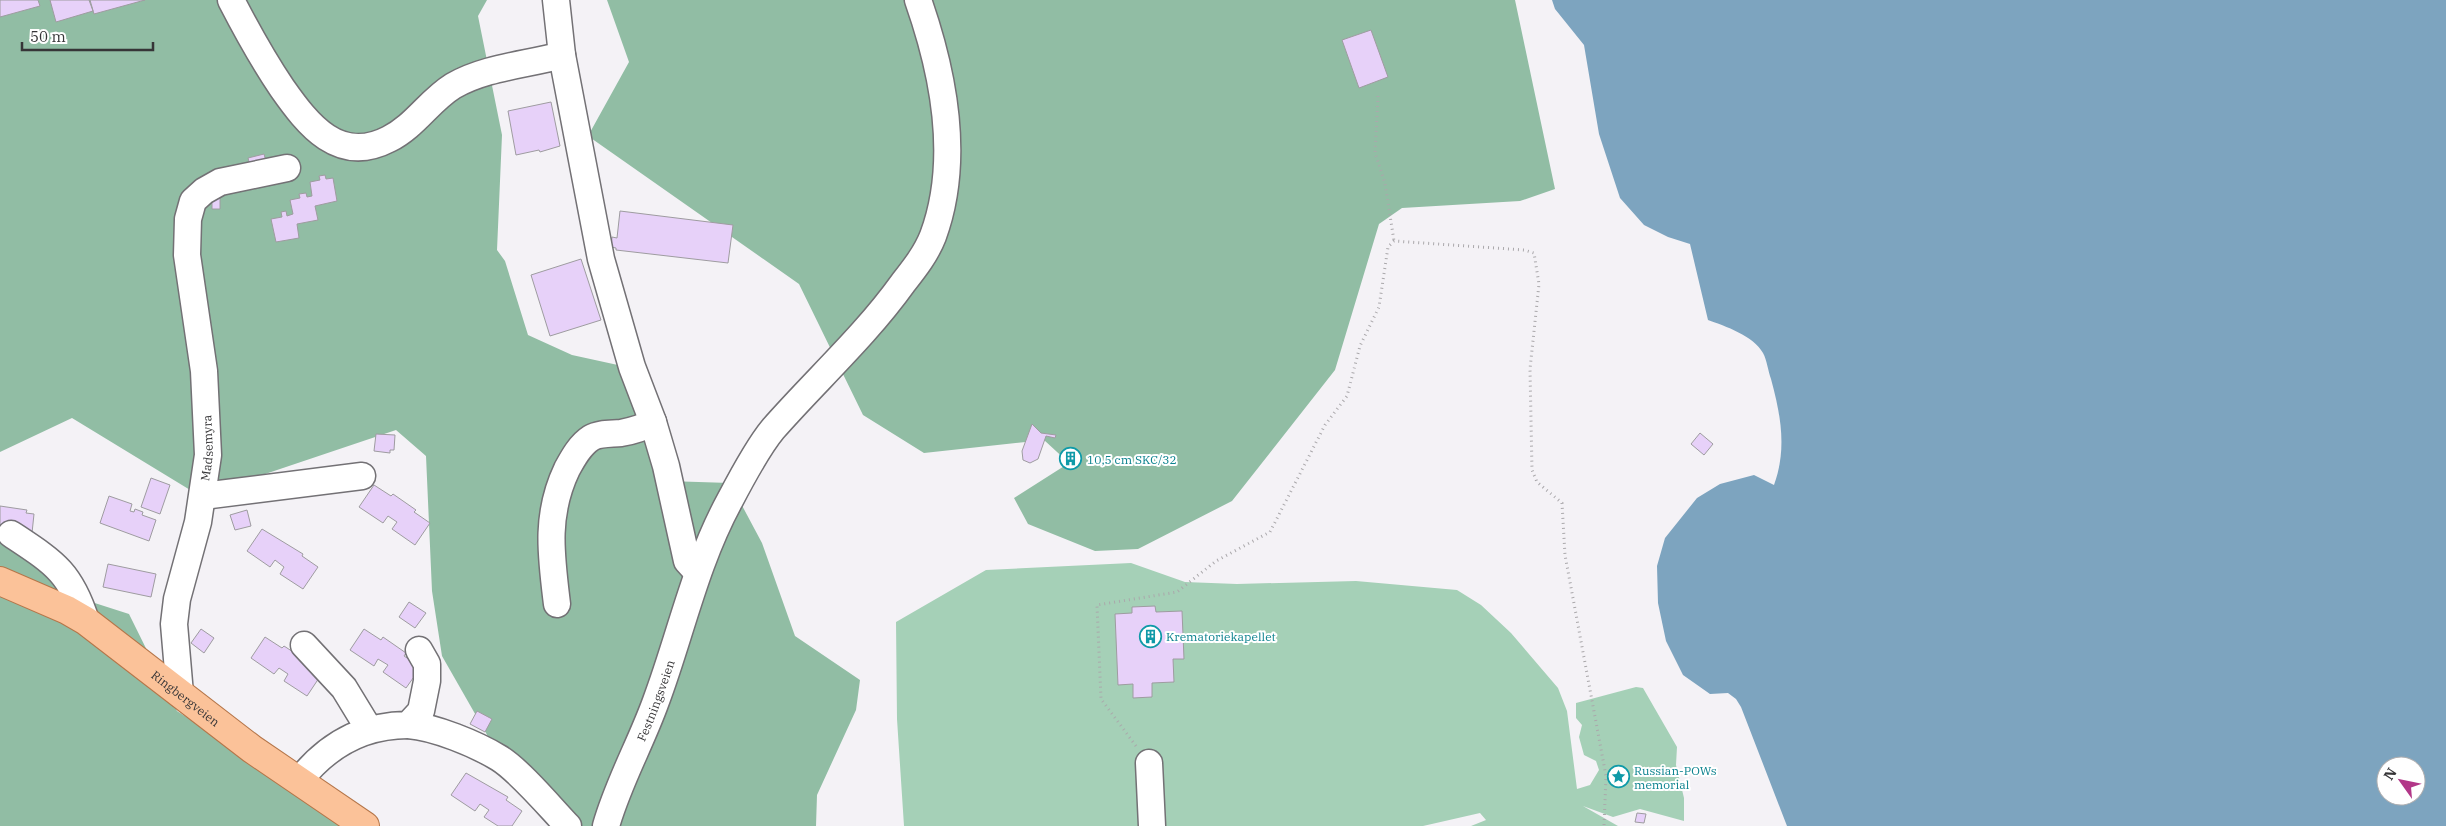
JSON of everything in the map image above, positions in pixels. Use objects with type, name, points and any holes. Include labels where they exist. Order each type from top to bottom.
[{"type":"main road","name":"Ringbergveien","points":[[0,581],[67,610],[86,621],[252,749],[365,826]]},
{"type":"street","points":[[231,0],[264,62],[307,122],[322,135],[333,141],[354,147],[374,146],[389,139],[407,128],[442,94],[454,86],[491,70],[562,54]]},
{"type":"street","points":[[556,0],[562,54],[601,259],[632,366],[653,422],[666,466],[687,561],[697,572]]},
{"type":"street","name":"Festningsveien","points":[[606,826],[656,701],[697,572],[709,542],[730,500],[772,431],[884,310],[916,265],[932,237],[946,183],[948,156],[946,120],[939,75],[918,0]]},
{"type":"street","name":"Madsemyra","points":[[180,694],[174,624],[176,599],[203,496],[208,455],[207,408],[186,242],[188,219],[193,201],[204,191],[220,182],[287,168]]},
{"type":"street","points":[[557,604],[551,558],[552,513],[560,484],[569,465],[580,448],[592,438],[630,431],[653,422]]},
{"type":"street","points":[[203,496],[362,476]]},
{"type":"street","points":[[11,534],[58,567],[70,582],[86,621]]},
{"type":"street","points":[[304,645],[344,688],[369,729]]},
{"type":"street","points":[[408,725],[421,711],[427,681],[426,664],[419,650]]},
{"type":"street","points":[[299,781],[327,751],[352,735],[369,729],[408,725],[422,727],[500,758],[568,826]]},
{"type":"street","points":[[1150,764],[1152,826]]},
{"type":"path","points":[[1378,96],[1376,153],[1385,183],[1394,241]]},
{"type":"path","points":[[1150,764],[1101,699],[1097,605],[1177,592],[1216,561],[1270,532],[1325,425],[1347,396],[1360,346],[1379,307],[1388,246],[1394,241],[1534,253],[1539,284],[1530,370],[1532,470],[1537,482],[1562,503],[1565,555],[1606,776],[1604,826]]},
{"type":"green space","points":[[0,0],[487,0],[478,16],[502,135],[497,250],[505,261],[528,335],[572,355],[627,367],[667,481],[730,483],[762,543],[795,636],[860,680],[856,710],[817,795],[816,826],[576,826],[490,740],[442,656],[432,591],[426,456],[396,430],[200,496],[72,418],[0,452]]},
{"type":"green space","points":[[607,0],[1515,0],[1555,189],[1520,201],[1402,208],[1379,224],[1335,370],[1232,501],[1138,549],[1095,551],[1028,524],[1014,498],[1069,463],[1044,440],[924,453],[863,415],[799,284],[588,136],[629,62]]},
{"type":"green space","points":[[0,531],[76,597],[129,614],[177,711],[357,826],[0,826]]},
{"type":"green space","points":[[1131,563],[1185,582],[1237,584],[1356,581],[1457,590],[1481,605],[1511,633],[1558,688],[1567,711],[1577,789],[1590,785],[1599,770],[1596,761],[1584,755],[1579,737],[1582,725],[1576,718],[1576,703],[1636,687],[1643,688],[1677,747],[1676,765],[1684,798],[1684,821],[1640,809],[1613,817],[1583,806],[1618,826],[1471,826],[1486,820],[1480,813],[1423,826],[904,826],[897,719],[896,622],[986,570]]},
{"type":"water","points":[[1552,0],[2446,0],[2446,826],[1787,826],[1741,707],[1736,699],[1728,693],[1710,694],[1683,675],[1666,641],[1658,603],[1657,566],[1665,538],[1697,498],[1720,484],[1754,475],[1774,485],[1778,472],[1781,445],[1778,406],[1766,362],[1759,347],[1738,332],[1708,320],[1690,244],[1668,237],[1644,225],[1620,198],[1599,134],[1584,45],[1555,9]]},
{"type":"building","points":[[0,0],[38,0],[40,6],[0,17]]},
{"type":"building","points":[[50,0],[89,0],[93,11],[56,22]]},
{"type":"building","points":[[90,0],[145,0],[94,14]]},
{"type":"building","points":[[1371,30],[1388,77],[1359,88],[1342,40]]},
{"type":"building","points":[[551,102],[560,146],[540,152],[539,150],[516,155],[508,111]]},
{"type":"building","points":[[264,154],[267,165],[251,169],[248,158]]},
{"type":"building","points":[[325,175],[326,179],[333,178],[337,201],[315,206],[318,220],[297,224],[299,238],[276,242],[271,219],[282,217],[281,212],[286,211],[287,216],[293,214],[290,200],[300,198],[299,194],[306,193],[307,197],[312,196],[310,182],[320,180],[319,176]]},
{"type":"building","points":[[212,197],[220,197],[220,209],[212,209]]},
{"type":"building","points":[[620,211],[733,225],[728,263],[616,250],[616,248],[611,247],[612,237],[617,238]]},
{"type":"building","points":[[581,259],[601,320],[550,336],[531,275]]},
{"type":"building","points":[[1032,424],[1041,433],[1056,435],[1055,438],[1046,436],[1038,459],[1030,463],[1023,460],[1022,451]]},
{"type":"building","points":[[1700,433],[1713,444],[1704,455],[1691,444]]},
{"type":"building","points":[[376,434],[395,435],[394,450],[390,450],[390,453],[374,451]]},
{"type":"building","name":"10,5 cm SKC/32","points":[[1071,450],[1077,453],[1080,459],[1077,465],[1071,468],[1065,465],[1062,459],[1065,453]]},
{"type":"building","points":[[151,478],[170,485],[160,514],[141,507]]},
{"type":"building","points":[[374,485],[391,496],[393,494],[416,510],[414,512],[430,523],[415,545],[392,529],[397,522],[388,516],[383,523],[359,507]]},
{"type":"building","points":[[109,496],[132,504],[130,511],[134,512],[135,509],[143,512],[142,515],[156,520],[149,541],[100,523]]},
{"type":"building","points":[[0,506],[27,510],[26,513],[34,514],[32,533],[0,529]]},
{"type":"building","points":[[247,510],[251,526],[235,530],[230,515]]},
{"type":"building","points":[[262,529],[303,554],[302,556],[318,567],[303,589],[280,574],[284,567],[275,560],[270,567],[247,551]]},
{"type":"building","points":[[108,564],[156,574],[151,597],[103,587]]},
{"type":"building","points":[[409,602],[426,613],[415,628],[399,617]]},
{"type":"building","name":"Krematoriekapellet","points":[[1155,606],[1156,612],[1182,611],[1184,659],[1173,659],[1174,682],[1152,683],[1152,697],[1133,698],[1133,684],[1118,685],[1115,614],[1132,613],[1132,607]]},
{"type":"building","points":[[201,629],[214,638],[204,653],[191,643]]},
{"type":"building","points":[[364,629],[381,640],[383,637],[406,653],[404,656],[421,667],[406,688],[383,672],[388,665],[378,659],[374,666],[350,650]]},
{"type":"building","points":[[265,637],[282,648],[284,646],[307,661],[321,675],[307,696],[284,681],[288,674],[279,668],[274,674],[251,658]]},
{"type":"building","points":[[477,711],[492,719],[485,732],[470,724]]},
{"type":"building","points":[[466,773],[508,797],[506,800],[522,811],[512,826],[498,826],[484,817],[489,810],[480,804],[475,811],[451,795]]},
{"type":"building","points":[[1637,813],[1646,814],[1644,823],[1635,822]]},
{"type":"place","name":"10,5 cm SKC/32","points":[[1071,459]]},
{"type":"place","name":"Krematoriekapellet","points":[[1150,636]]},
{"type":"place","name":"Russian-POWs memorial","points":[[1618,777]]}]
